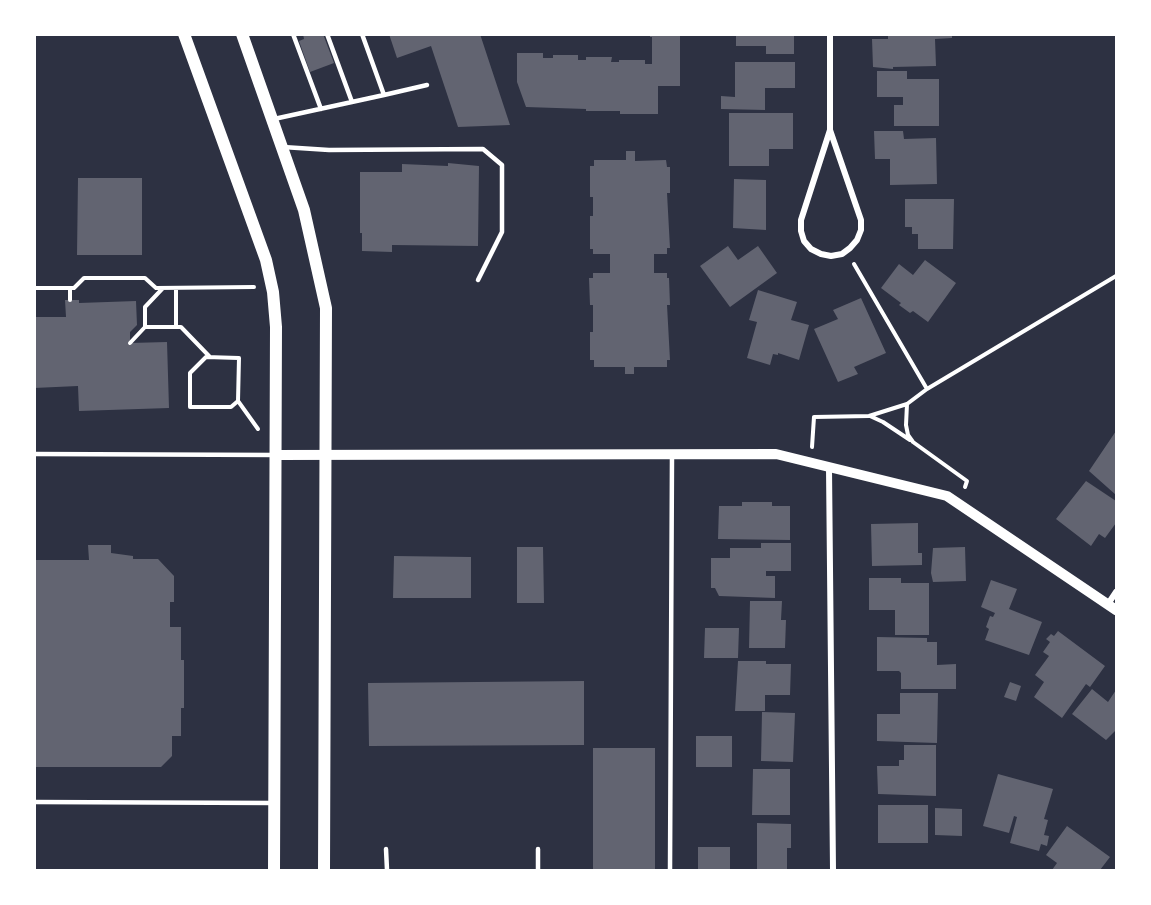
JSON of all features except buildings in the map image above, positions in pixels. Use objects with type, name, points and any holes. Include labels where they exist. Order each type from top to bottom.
[{"type":"main road","points":[[184,34],[266,260],[272,287],[276,327],[274,870]]},
{"type":"main road","points":[[242,34],[304,210],[326,308],[324,870]]},
{"type":"street","points":[[830,34],[830,130],[801,220],[801,231],[804,241],[811,249],[831,256],[842,254],[857,240],[861,230],[861,220],[830,130]]},
{"type":"street","points":[[275,454],[776,454],[947,496],[1112,607],[1116,591]]},
{"type":"street","points":[[829,468],[833,870],[841,870]]},
{"type":"lane","points":[[293,34],[321,109]]},
{"type":"lane","points":[[327,34],[352,102]]},
{"type":"lane","points":[[362,34],[384,95]]},
{"type":"lane","points":[[273,119],[427,85]]},
{"type":"lane","points":[[282,146],[329,150],[483,149],[502,165],[502,231],[478,280]]},
{"type":"lane","points":[[34,454],[275,454]]},
{"type":"lane","points":[[670,870],[672,454]]},
{"type":"lane","points":[[34,802],[274,803]]},
{"type":"lane","points":[[386,849],[387,870]]},
{"type":"lane","points":[[538,849],[538,870]]},
{"type":"path","points":[[850,248],[856,269],[927,389]]},
{"type":"path","points":[[811,463],[814,417],[869,416],[907,404],[927,389],[1116,276]]},
{"type":"path","points":[[34,288],[74,288],[84,278],[146,278],[156,288],[272,287]]},
{"type":"path","points":[[70,288],[70,300]]},
{"type":"path","points":[[130,343],[145,327],[145,307],[163,288]]},
{"type":"path","points":[[176,288],[176,327]]},
{"type":"path","points":[[145,327],[182,327],[210,357]]},
{"type":"path","points":[[238,401],[231,407],[190,407],[190,373],[206,357],[239,358],[238,401],[275,454]]},
{"type":"path","points":[[907,404],[906,425],[908,435],[914,442]]},
{"type":"path","points":[[869,416],[883,422],[914,442],[967,481],[958,504]]}]
